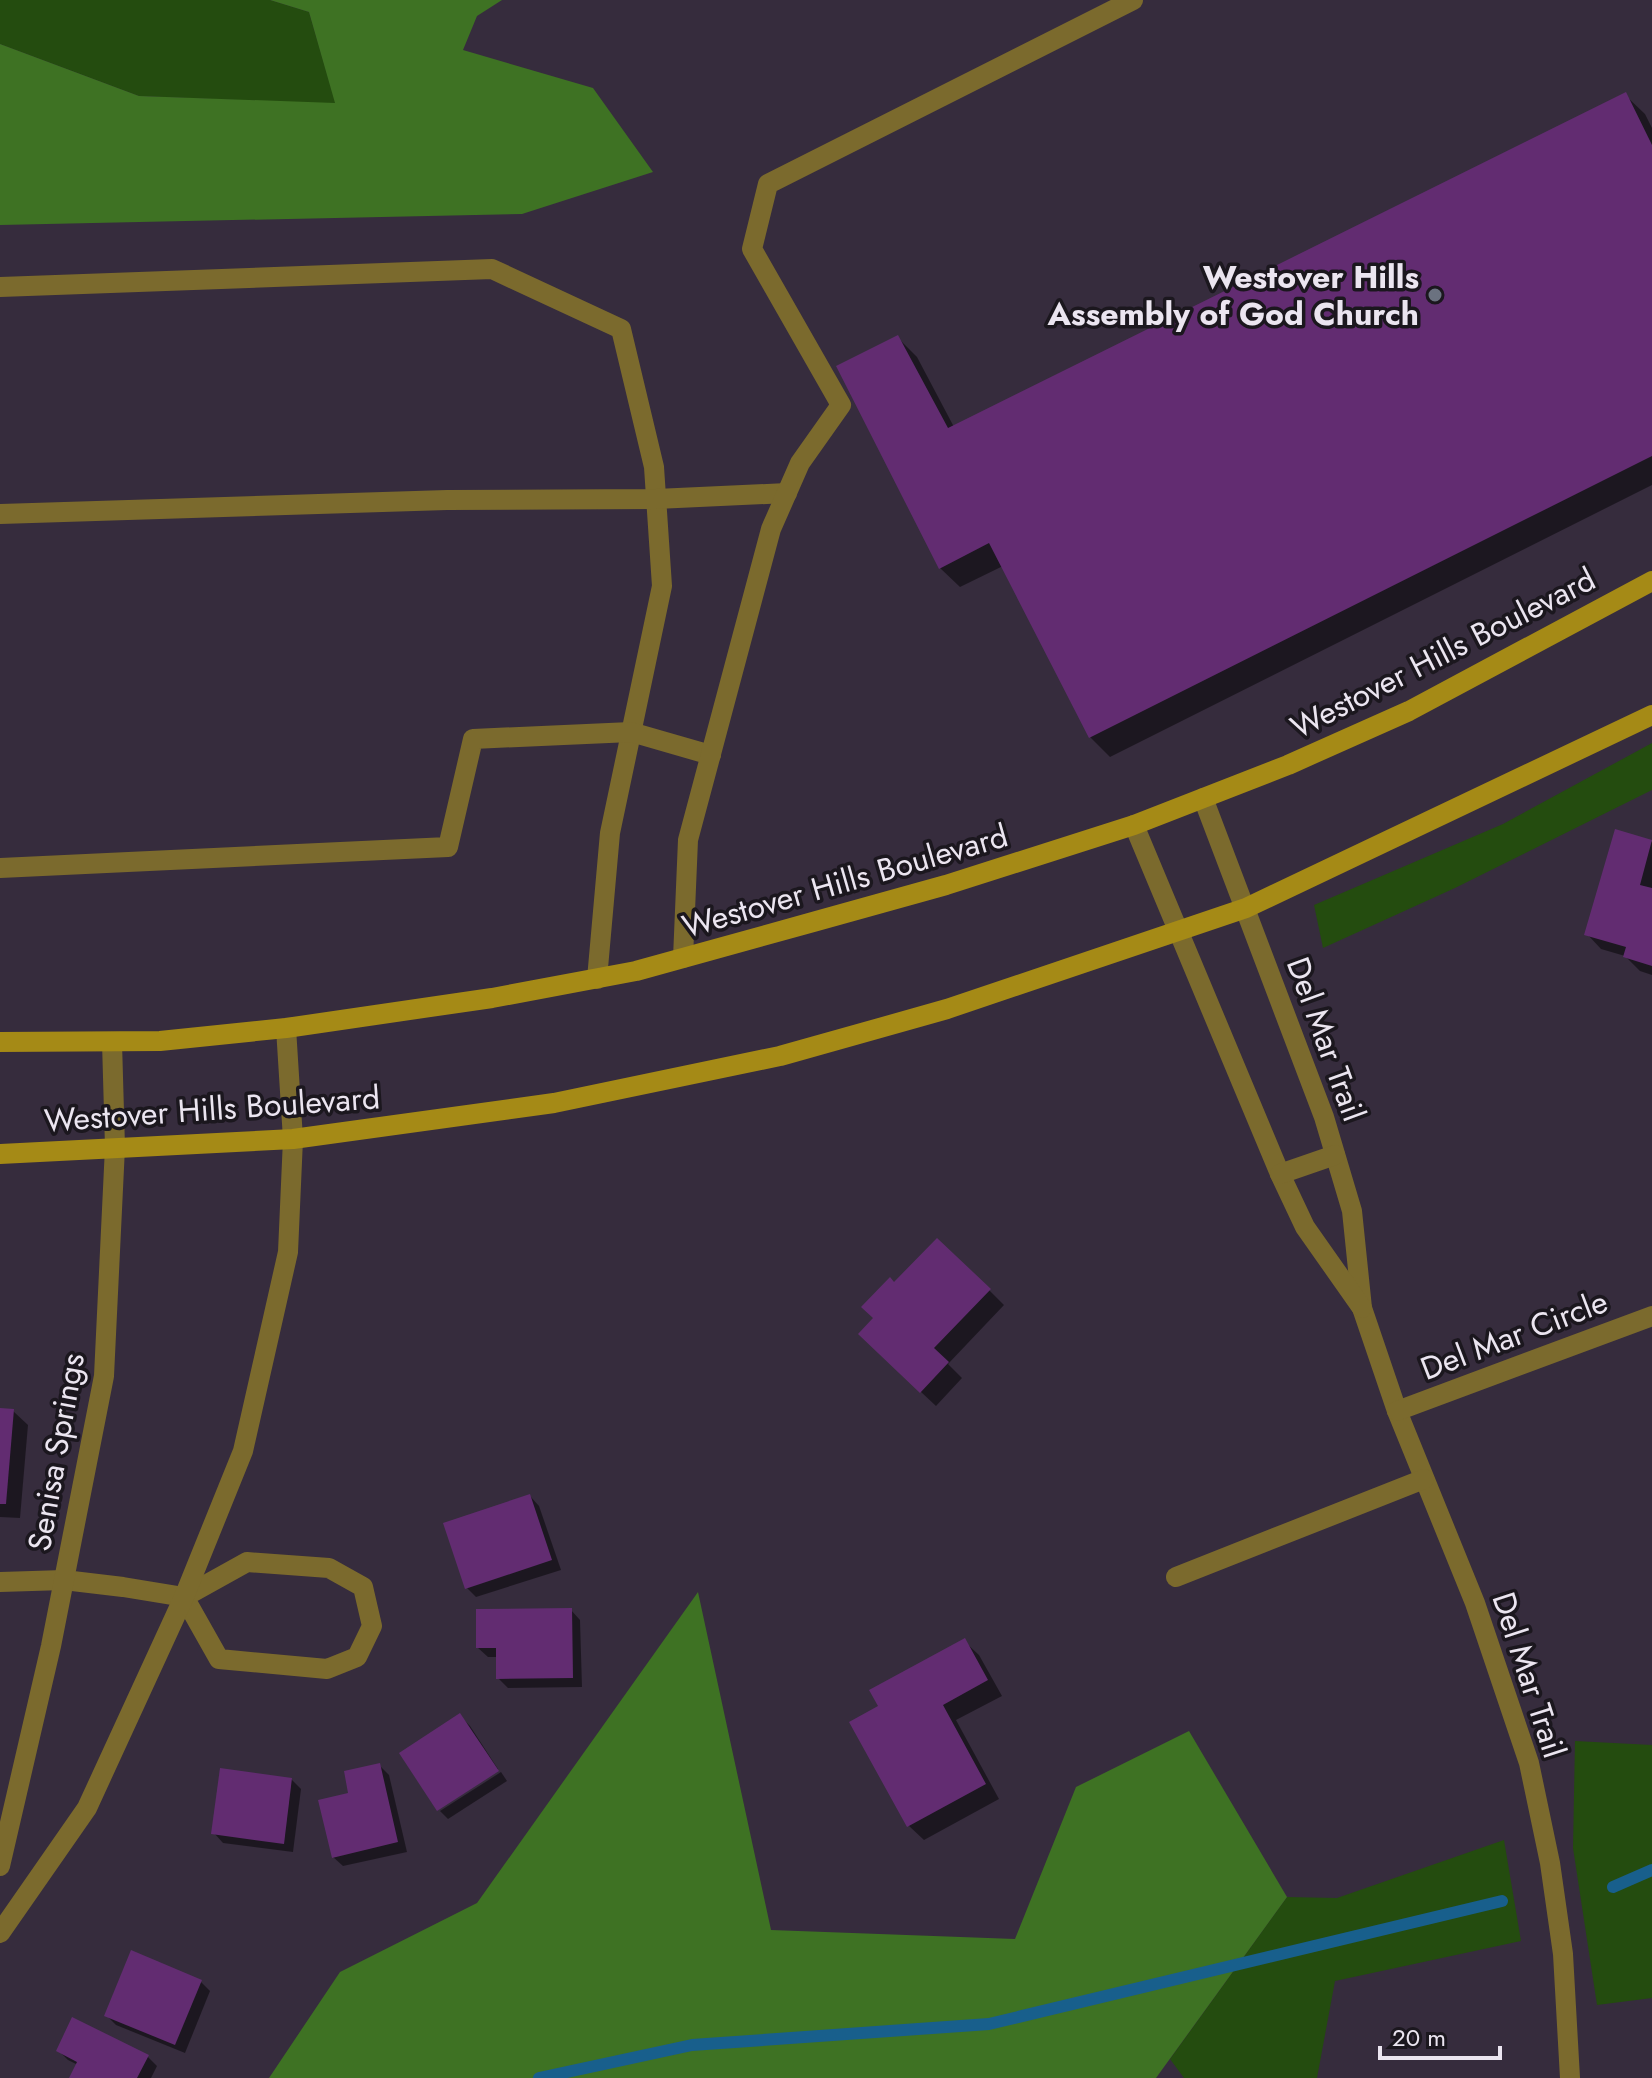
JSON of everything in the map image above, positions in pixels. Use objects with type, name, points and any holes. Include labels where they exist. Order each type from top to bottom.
[{"type":"main road","name":"Westover Hills Boulevard","points":[[0,1042],[160,1041],[286,1028],[492,998],[636,971],[946,885],[1134,825],[1288,765],[1409,711],[1652,581]]},
{"type":"main road","name":"Westover Hills Boulevard","points":[[0,1154],[293,1139],[554,1103],[780,1056],[947,1009],[1246,908],[1652,715]]},
{"type":"street","points":[[683,958],[688,840],[771,529],[800,463],[841,405],[752,249],[768,184],[1133,0]]},
{"type":"street","points":[[0,287],[492,269],[621,329],[654,467],[662,586],[610,833],[597,979]]},
{"type":"street","points":[[0,514],[447,500],[656,499],[787,493]]},
{"type":"street","points":[[0,868],[448,847],[473,739],[631,732],[711,755]]},
{"type":"street","name":"Del Mar Trail","points":[[1203,798],[1324,1117],[1352,1211],[1362,1308],[1397,1411],[1475,1603],[1529,1763],[1550,1863],[1563,1954],[1570,2078]]},
{"type":"street","name":"Del Mar Trail","points":[[1134,825],[1305,1227],[1362,1308]]},
{"type":"street","points":[[0,1933],[87,1808],[184,1597],[243,1451],[288,1252],[293,1139],[286,1028]]},
{"type":"street","name":"Senisa Springs","points":[[0,1866],[64,1580],[104,1376],[115,1147],[112,1042]]},
{"type":"street","points":[[1280,1174],[1335,1155]]},
{"type":"street","name":"Del Mar Circle","points":[[1397,1411],[1652,1316]]},
{"type":"street","points":[[1176,1577],[1424,1479]]},
{"type":"street","points":[[0,1582],[64,1580],[184,1597],[247,1562],[329,1568],[363,1587],[372,1626],[357,1657],[327,1669],[219,1659],[184,1597]]},
{"type":"green space","points":[[0,0],[270,0],[309,12],[336,104],[139,96],[0,44]]},
{"type":"green space","points":[[270,0],[502,0],[477,16],[463,50],[593,88],[653,172],[522,214],[0,225],[0,44],[139,96],[335,103],[309,12]]},
{"type":"green space","points":[[1652,743],[1652,790],[1455,888],[1323,948],[1314,905],[1503,824]]},
{"type":"green space","points":[[698,1592],[771,1930],[1015,1939],[1076,1787],[1189,1731],[1287,1897],[1156,2078],[269,2078],[340,1972],[477,1903]]},
{"type":"green space","points":[[1575,1741],[1652,1745],[1652,1998],[1597,2005],[1573,1848]]},
{"type":"green space","points":[[1504,1840],[1521,1941],[1335,1981],[1317,2078],[1184,2078],[1170,2059],[1287,1897],[1337,1898]]},
{"type":"building","points":[[1626,92],[1652,145],[1652,456],[1089,738],[989,543],[939,569],[836,366],[898,335],[948,428]]},
{"type":"building","points":[[1615,829],[1652,840],[1640,885],[1652,888],[1652,966],[1623,957],[1626,947],[1584,935]]},
{"type":"building","points":[[937,1238],[991,1289],[934,1348],[949,1362],[920,1393],[858,1334],[873,1318],[861,1307],[890,1277],[894,1282]]},
{"type":"building","points":[[0,1408],[14,1409],[6,1504],[0,1504]]},
{"type":"building","points":[[530,1494],[552,1560],[465,1589],[443,1523]]},
{"type":"building","points":[[572,1608],[573,1678],[496,1679],[496,1648],[476,1648],[476,1609]]},
{"type":"building","points":[[965,1638],[988,1680],[943,1705],[986,1784],[907,1827],[849,1722],[878,1706],[869,1690]]},
{"type":"building","points":[[460,1713],[499,1771],[437,1811],[399,1753]]},
{"type":"building","points":[[380,1763],[398,1842],[332,1858],[318,1800],[348,1793],[344,1771]]},
{"type":"building","points":[[220,1768],[292,1778],[284,1844],[211,1834]]},
{"type":"building","points":[[131,1950],[202,1980],[175,2045],[104,2016]]},
{"type":"building","points":[[72,2017],[149,2055],[137,2078],[69,2078],[77,2062],[56,2051]]},
{"type":"waterway","points":[[1613,1887],[1652,1870]]},
{"type":"waterway","points":[[539,2078],[692,2045],[989,2024],[1502,1901]]},
{"type":"place","name":"Westover Hills Assembly of God Church","points":[[1435,295]]}]
